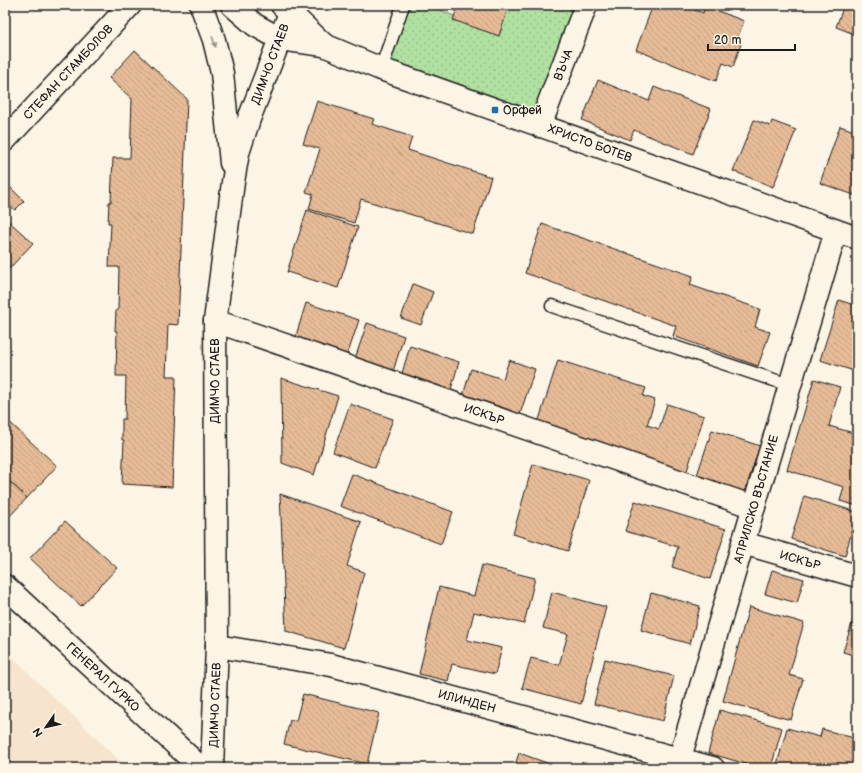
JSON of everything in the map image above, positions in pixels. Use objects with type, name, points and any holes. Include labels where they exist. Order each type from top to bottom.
[{"type":"street","name":"СТЕФАН СТАМБОЛОВ","points":[[5,140],[130,5]]},
{"type":"street","points":[[200,5],[214,40],[222,74],[233,182]]},
{"type":"street","name":"ХРИСТО БОТЕВ","points":[[232,5],[255,24],[280,39],[324,45],[381,69],[857,238]]},
{"type":"street","name":"ВЪЧА","points":[[540,126],[586,5]]},
{"type":"street","name":"ДИМЧО СТАЕВ","points":[[212,768],[217,646],[215,321],[238,153],[249,119],[280,39],[288,8]]},
{"type":"street","name":"ХРИСТО БОТЕВ","points":[[288,8],[324,45]]},
{"type":"street","name":"АПРИЛСКО ВЪСТАНИЕ","points":[[679,763],[789,385],[836,231]]},
{"type":"street","name":"ИСКЪР","points":[[215,321],[754,507]]},
{"type":"street","name":"ИСКЪР","points":[[743,543],[857,576]]},
{"type":"street","name":"ГЕНЕРАЛ ГУРКО","points":[[5,586],[201,768]]},
{"type":"street","name":"ИЛИНДЕН","points":[[217,646],[331,665],[679,763],[713,768]]},
{"type":"lane","points":[[381,69],[403,5]]},
{"type":"lane","points":[[552,306],[789,385]]},
{"type":"shaded area","points":[[5,650],[127,768],[5,768]]},
{"type":"green space","points":[[403,5],[429,5],[499,36],[509,5],[586,5],[540,126],[381,69]]},
{"type":"building","points":[[458,5],[509,5],[499,36],[453,20]]},
{"type":"building","points":[[653,5],[682,5],[703,13],[705,6],[744,21],[736,42],[741,44],[733,67],[723,63],[716,81],[636,50]]},
{"type":"building","points":[[844,5],[857,5],[857,35],[836,27]]},
{"type":"building","points":[[135,50],[187,99],[178,325],[168,324],[166,376],[176,376],[172,487],[122,484],[124,440],[122,440],[122,419],[125,419],[126,376],[116,376],[117,331],[115,331],[116,310],[118,310],[119,267],[109,267],[111,223],[108,223],[109,202],[111,202],[113,158],[130,158],[132,99],[109,78]]},
{"type":"building","points":[[598,80],[649,101],[654,87],[711,109],[693,154],[634,130],[630,140],[582,120]]},
{"type":"building","points":[[317,101],[374,119],[372,124],[412,137],[408,150],[491,177],[473,234],[361,199],[354,223],[309,209],[313,194],[306,192],[320,149],[303,144]]},
{"type":"building","points":[[754,120],[770,126],[772,121],[796,130],[773,187],[733,171]]},
{"type":"building","points":[[840,126],[857,132],[857,196],[820,183]]},
{"type":"building","points":[[8,185],[24,201],[15,210],[5,202],[5,189]]},
{"type":"building","points":[[307,210],[358,227],[338,288],[287,272]]},
{"type":"building","points":[[5,218],[33,243],[9,269],[5,266]]},
{"type":"building","points":[[542,224],[693,276],[690,285],[760,309],[755,327],[770,332],[758,366],[673,336],[676,326],[525,273]]},
{"type":"building","points":[[413,284],[433,292],[421,325],[401,318]]},
{"type":"building","points":[[839,300],[857,306],[857,372],[820,360]]},
{"type":"building","points":[[306,303],[359,320],[346,359],[294,342]]},
{"type":"building","points":[[367,323],[404,336],[391,378],[353,365]]},
{"type":"building","points":[[410,346],[459,362],[449,396],[400,380]]},
{"type":"building","points":[[509,360],[535,369],[518,420],[461,402],[471,369],[503,379]]},
{"type":"building","points":[[558,360],[646,388],[643,396],[655,400],[647,425],[659,429],[667,404],[704,416],[686,474],[537,426]]},
{"type":"building","points":[[281,378],[338,396],[314,475],[282,463]]},
{"type":"building","points":[[814,379],[840,387],[829,426],[857,434],[857,506],[840,501],[844,487],[787,470]]},
{"type":"building","points":[[350,404],[393,419],[375,468],[333,452]]},
{"type":"building","points":[[5,418],[57,466],[27,498],[5,477]]},
{"type":"building","points":[[712,430],[760,446],[743,497],[695,481]]},
{"type":"building","points":[[533,464],[589,480],[568,551],[513,534]]},
{"type":"building","points":[[352,474],[453,512],[441,544],[340,506]]},
{"type":"building","points":[[5,477],[27,498],[5,521]]},
{"type":"building","points":[[280,494],[361,522],[347,566],[364,572],[344,648],[286,631]]},
{"type":"building","points":[[804,496],[857,512],[845,556],[791,539]]},
{"type":"building","points":[[635,501],[726,529],[710,579],[672,567],[678,547],[625,531]]},
{"type":"building","points":[[65,521],[117,568],[81,606],[30,558]]},
{"type":"building","points":[[482,565],[535,578],[524,624],[474,612],[467,640],[502,648],[495,674],[452,664],[448,681],[419,674],[439,587],[474,596]]},
{"type":"building","points":[[772,570],[804,579],[797,603],[765,594]]},
{"type":"building","points":[[552,592],[606,607],[581,704],[522,688],[531,658],[559,665],[568,634],[543,628]]},
{"type":"building","points":[[651,593],[700,606],[690,644],[641,630]]},
{"type":"building","points":[[749,607],[804,623],[789,675],[803,679],[791,720],[723,701]]},
{"type":"building","points":[[857,607],[857,656],[843,652]]},
{"type":"building","points":[[605,659],[674,676],[663,721],[594,704]]},
{"type":"building","points":[[303,694],[379,713],[367,764],[284,744],[290,720],[296,721]]},
{"type":"building","points":[[720,710],[782,728],[771,768],[760,768],[708,753]]},
{"type":"building","points":[[787,728],[820,737],[822,729],[857,739],[857,745],[851,768],[776,768]]},
{"type":"building","points":[[519,753],[561,768],[514,768]]},
{"type":"place","name":"Орфей","points":[[495,110]]}]
